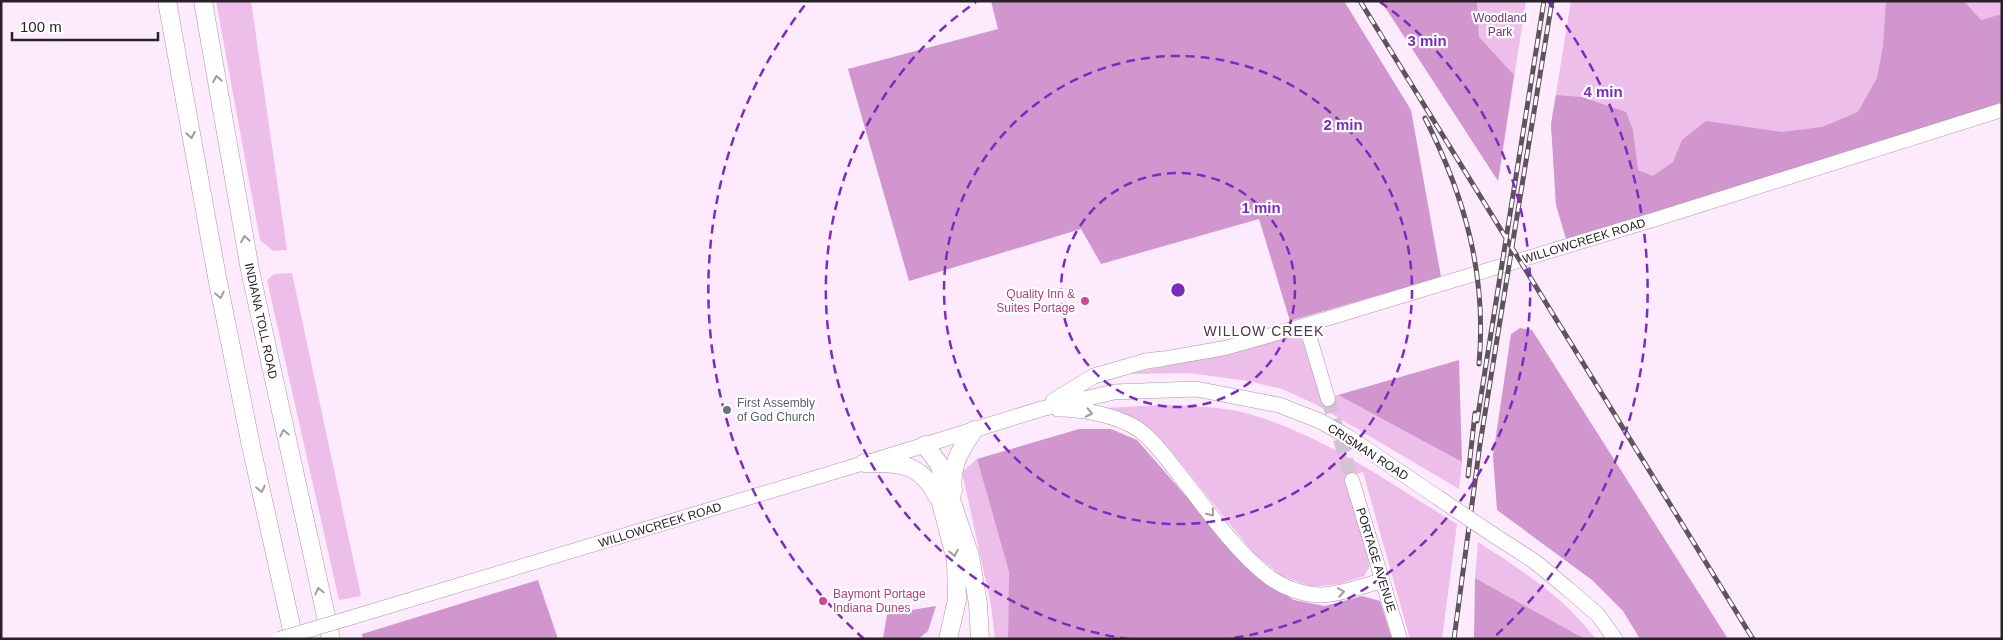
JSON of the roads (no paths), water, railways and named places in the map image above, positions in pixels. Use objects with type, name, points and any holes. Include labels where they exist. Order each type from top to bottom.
[{"type":"highway","points":[[167,1],[217,277],[251,446],[294,639]]},
{"type":"highway","name":"INDIANA TOLL ROAD","points":[[203,1],[250,270],[331,639]]},
{"type":"highway","points":[[957,639],[956,560],[948,506],[954,463],[960,450],[974,430]]},
{"type":"highway","points":[[925,445],[948,506],[970,556],[975,579],[979,638]]},
{"type":"highway","points":[[864,463],[899,463],[914,469],[924,476],[948,506]]},
{"type":"highway","points":[[948,639],[957,600]]},
{"type":"main road","points":[[1041,409],[1094,376],[1162,358]]},
{"type":"main road","name":"CRISMAN ROAD","points":[[1041,409],[1114,392],[1154,389],[1196,389],[1279,405],[1320,421],[1350,438],[1534,561],[1598,615],[1615,639]]},
{"type":"main road","points":[[1041,409],[1071,409],[1112,418],[1138,430],[1160,450],[1240,549],[1269,577],[1297,592],[1322,595],[1349,591],[1381,581]]},
{"type":"main road","name":"WILLOWCREEK ROAD","points":[[864,463],[1041,409]]},
{"type":"street","name":"WILLOWCREEK ROAD","points":[[1162,358],[1225,348],[1306,325],[1638,225],[2002,110]]},
{"type":"street","points":[[1306,325],[1328,399]]},
{"type":"street","name":"WILLOWCREEK ROAD","points":[[279,639],[864,463]]},
{"type":"street","name":"PORTAGE AVENUE","points":[[1352,480],[1400,639]]},
{"type":"tunnel","points":[[1328,399],[1352,480]]},
{"type":"railway","points":[[1360,1],[1753,639]]},
{"type":"railway","points":[[1477,421],[1544,1]]},
{"type":"railway","points":[[1454,639],[1480,444],[1552,1]]},
{"type":"railway","points":[[1425,118],[1451,177],[1470,237],[1480,299],[1479,364]]},
{"type":"railway","points":[[1468,476],[1475,413]]},
{"type":"place","name":"Quality Inn & Suites Portage","points":[[1085,301]]},
{"type":"place","name":"First Assembly of God Church","points":[[727,410]]},
{"type":"place","name":"Baymont Portage Indiana Dunes","points":[[823,601]]},
{"type":"district","name":"WILLOW CREEK","points":[[1264,331]]},
{"type":"park label","name":"Woodland Park","points":[[1500,25]]}]
